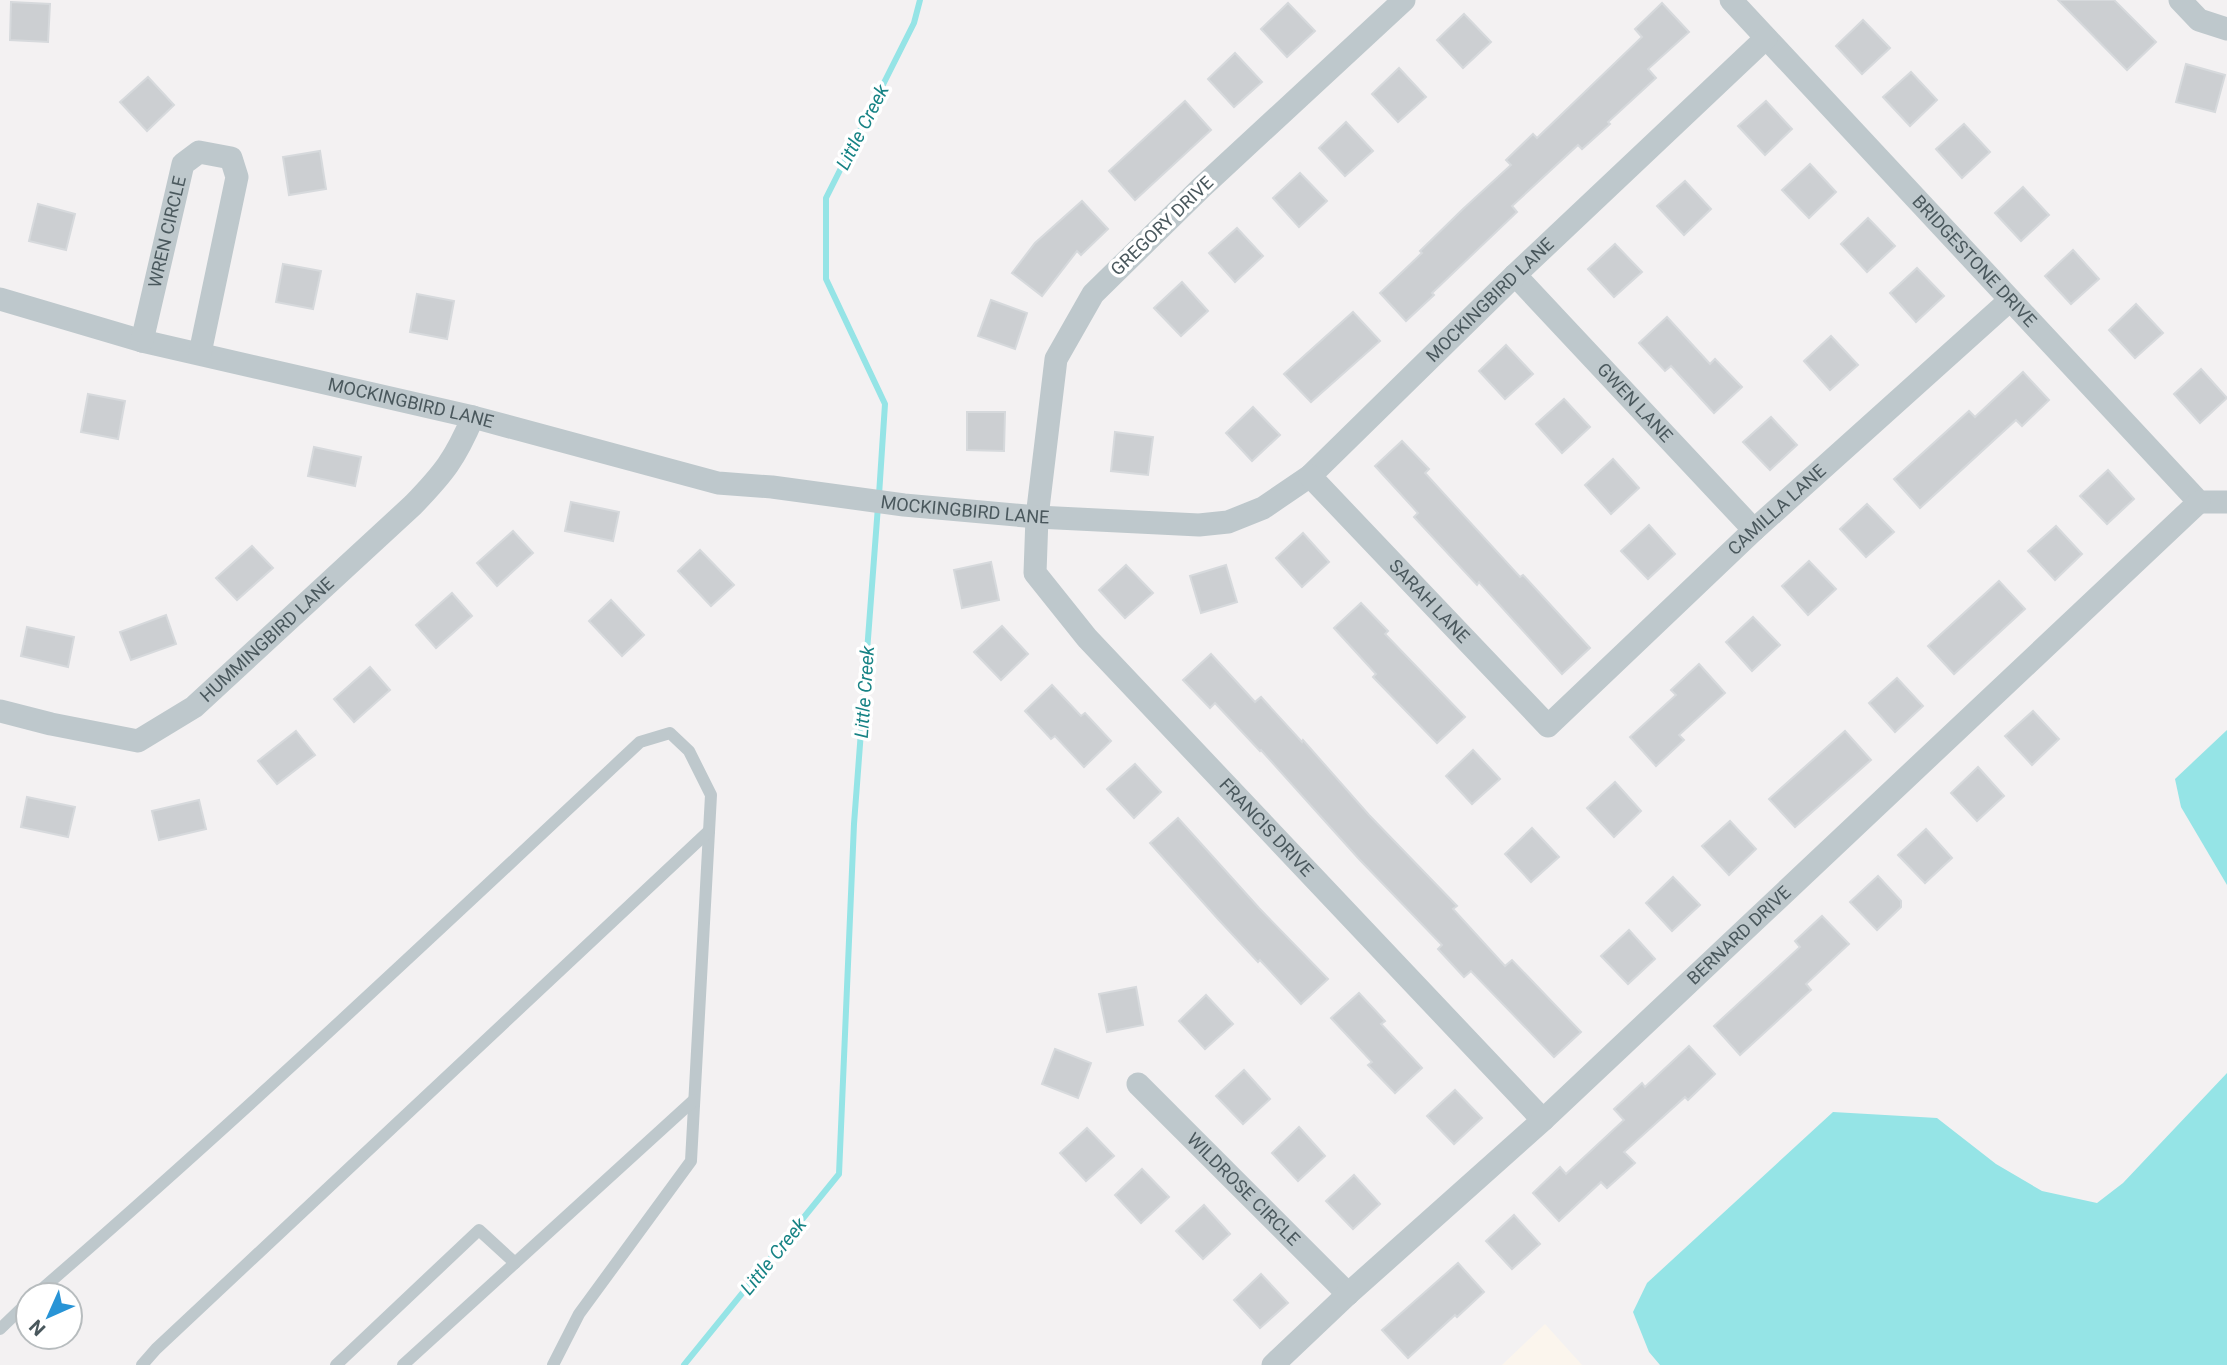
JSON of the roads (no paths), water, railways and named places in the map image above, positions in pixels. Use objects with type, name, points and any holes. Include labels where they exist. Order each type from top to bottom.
[{"type":"street","name":"GREGORY DRIVE","points":[[1037,517],[1056,359],[1093,294],[1202,187],[1404,0]]},
{"type":"street","name":"BRIDGESTONE DRIVE","points":[[1731,0],[2199,502]]},
{"type":"street","points":[[2180,0],[2199,20],[2227,29]]},
{"type":"street","name":"MOCKINGBIRD LANE","points":[[0,299],[142,341],[472,417],[718,483],[844,495],[904,505],[1037,517],[1199,525],[1228,522],[1263,508],[1310,476],[1514,275],[1766,38]]},
{"type":"street","name":"WREN CIRCLE","points":[[142,341],[183,164],[199,152],[230,158],[237,177],[200,353]]},
{"type":"street","name":"GWEN LANE","points":[[1514,275],[1754,530]]},
{"type":"street","name":"CAMILLA LANE","points":[[1548,726],[1754,530],[2010,300]]},
{"type":"street","name":"HUMMINGBIRD LANE","points":[[0,711],[138,741],[194,707],[442,474],[458,451],[472,417]]},
{"type":"street","name":"SARAH LANE","points":[[1310,476],[1548,726]]},
{"type":"street","points":[[2199,502],[2227,502]]},
{"type":"street","name":"BERNARD DRIVE","points":[[1273,1365],[1348,1294],[1543,1120],[2199,502]]},
{"type":"street","name":"FRANCIS DRIVE","points":[[1037,517],[1035,573],[1087,638],[1543,1120]]},
{"type":"street","name":"WILDROSE CIRCLE","points":[[1138,1084],[1348,1294]]},
{"type":"lane","points":[[51,1281],[134,1209],[414,953],[640,742],[670,733],[689,751],[711,794],[691,1161],[579,1314],[553,1365]]},
{"type":"lane","points":[[142,1365],[709,831]]},
{"type":"lane","points":[[403,1365],[694,1100]]},
{"type":"lane","points":[[336,1365],[479,1230],[514,1263]]},
{"type":"lane","points":[[0,1329],[14,1316]]},
{"type":"water","points":[[2227,730],[2227,885],[2181,807],[2175,779]]},
{"type":"water","points":[[2227,1073],[2227,1365],[1660,1365],[1649,1352],[1633,1312],[1647,1283],[1833,1112],[1937,1118],[1996,1164],[2042,1191],[2097,1203],[2123,1183]]},
{"type":"waterway","name":"Little Creek","points":[[879,495],[885,404],[826,279],[826,198],[914,23],[920,0]]},
{"type":"waterway","name":"Little Creek","points":[[684,1365],[839,1174],[854,824],[878,506]]}]
